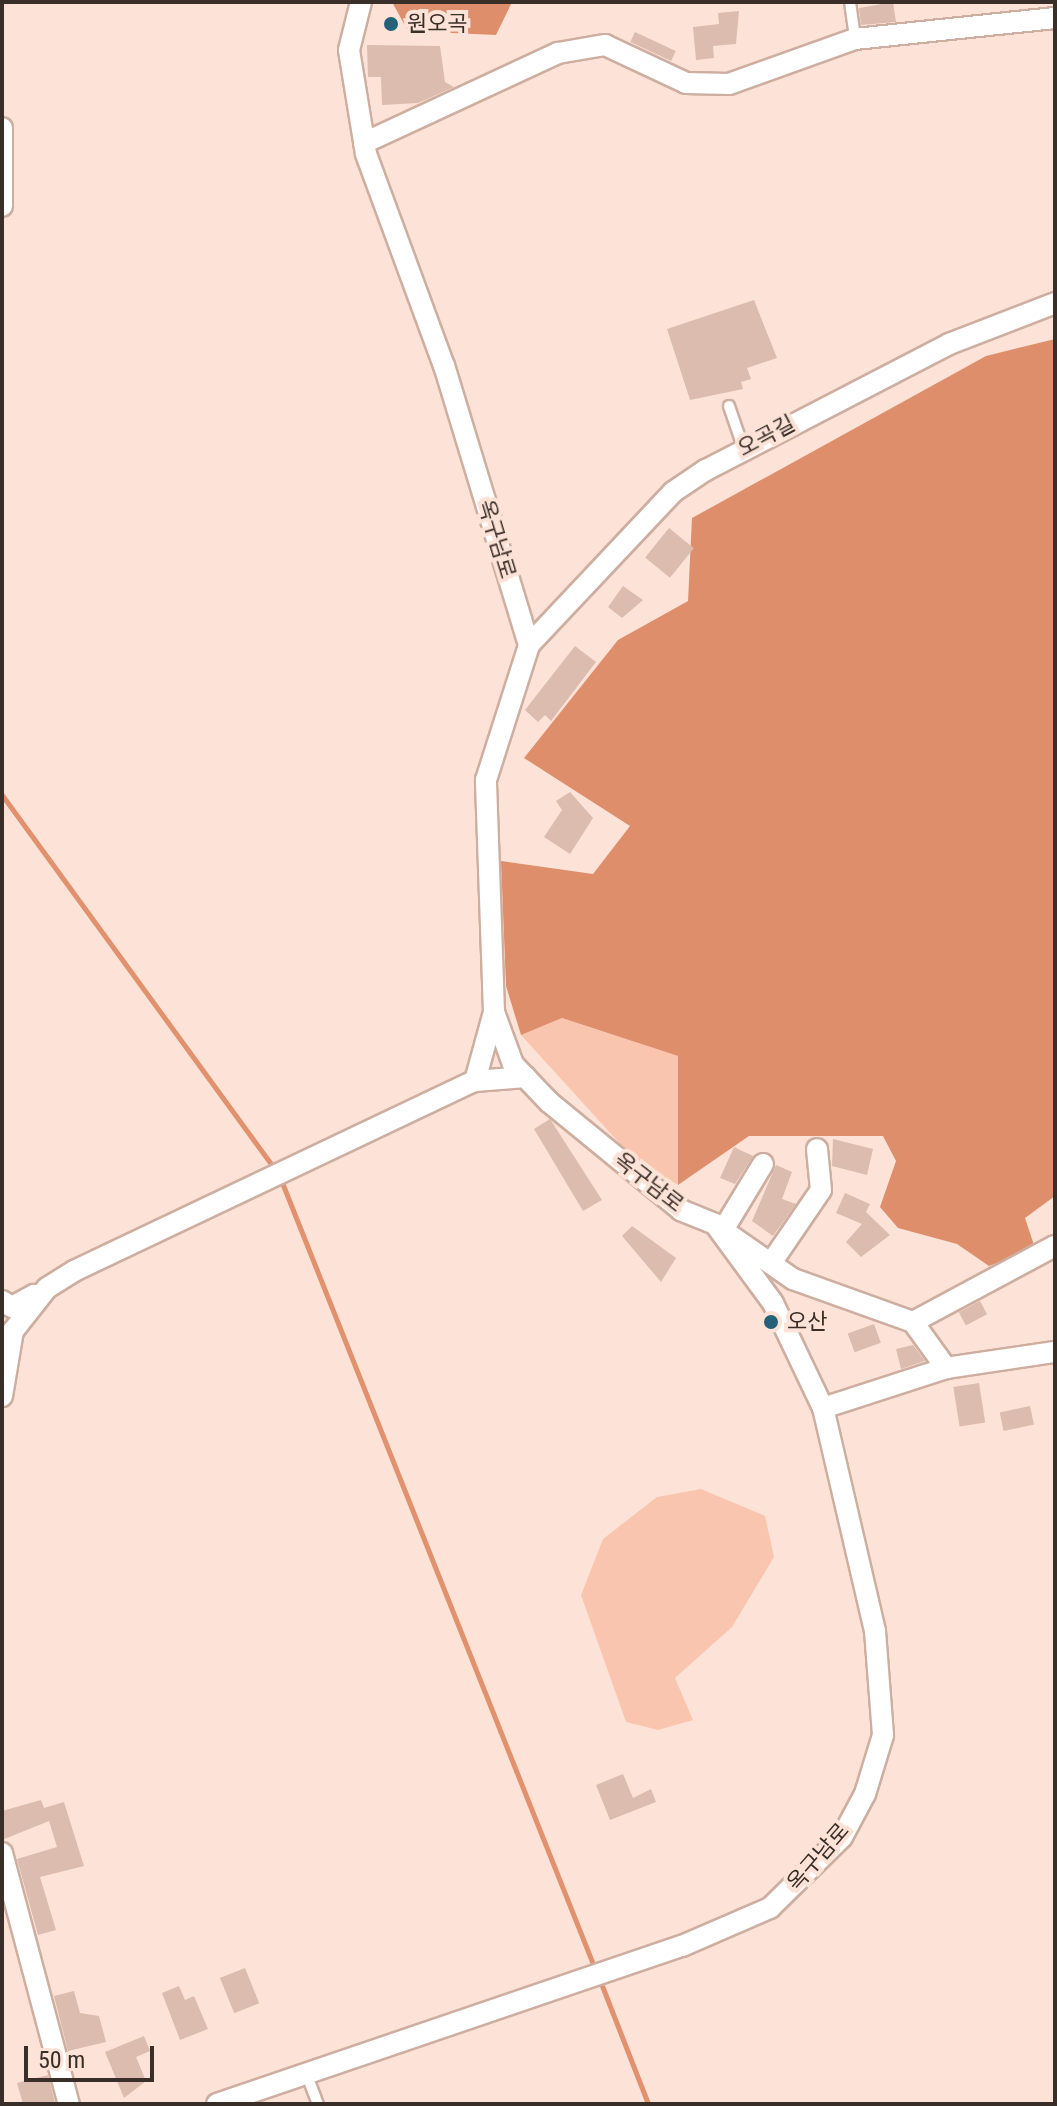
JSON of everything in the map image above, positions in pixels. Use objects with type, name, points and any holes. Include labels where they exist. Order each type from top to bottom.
[{"type":"street","points":[[348,2],[349,50]]},
{"type":"street","name":"옥구남로","points":[[217,2104],[605,1972],[770,1908],[842,1837],[865,1794],[883,1735],[875,1631],[823,1408],[773,1303],[719,1227],[681,1210],[526,1077],[494,1012],[486,780],[529,645],[444,366],[364,143],[349,50],[361,2]]},
{"type":"street","points":[[364,143],[558,53],[605,45],[686,83],[729,84],[855,39],[1055,18]]},
{"type":"street","points":[[2,128],[2,206]]},
{"type":"street","name":"오곡길","points":[[529,645],[673,492],[743,447],[949,344],[1055,303]]},
{"type":"street","points":[[475,1081],[494,1012]]},
{"type":"street","points":[[2,1301],[12,1307],[287,1167],[475,1081],[526,1077]]},
{"type":"street","points":[[771,1263],[821,1190],[817,1149]]},
{"type":"street","points":[[763,1164],[719,1227],[793,1279],[913,1322],[946,1368]]},
{"type":"street","points":[[913,1322],[1055,1246]]},
{"type":"street","points":[[2,1396],[8,1325],[47,1288]]},
{"type":"street","points":[[823,1408],[946,1368],[1055,1352]]},
{"type":"street","points":[[2,1853],[69,2104]]},
{"type":"lane","points":[[850,2],[855,39]]},
{"type":"lane","points":[[729,406],[743,447]]},
{"type":"lane","points":[[305,2072],[318,2104]]},
{"type":"shaded area","points":[[392,2],[512,2],[496,35],[408,31]]},
{"type":"shaded area","points":[[1055,339],[1055,1196],[1025,1218],[1035,1248],[989,1266],[957,1244],[898,1228],[880,1207],[896,1161],[883,1136],[749,1136],[678,1185],[678,1056],[562,1018],[521,1035],[506,986],[501,861],[593,874],[630,826],[524,758],[618,640],[688,601],[692,518],[986,356]]},
{"type":"shaded area","points":[[562,1018],[678,1056],[678,1185],[633,1158],[521,1035]]},
{"type":"shaded area","points":[[701,1489],[765,1516],[774,1557],[732,1627],[675,1678],[693,1720],[658,1730],[626,1722],[581,1595],[603,1539],[657,1497]]},
{"type":"building","points":[[893,2],[896,22],[861,25],[859,8]]},
{"type":"building","points":[[739,11],[736,44],[713,46],[714,58],[696,60],[693,27],[719,24],[718,13]]},
{"type":"building","points":[[635,32],[676,51],[671,61],[630,42]]},
{"type":"building","points":[[367,45],[440,46],[445,82],[454,87],[418,103],[382,105],[381,77],[368,77]]},
{"type":"building","points":[[754,300],[777,358],[747,368],[751,379],[741,382],[743,389],[690,400],[667,329]]},
{"type":"building","points":[[669,528],[694,548],[670,578],[645,558]]},
{"type":"building","points":[[623,586],[643,600],[622,618],[608,607]]},
{"type":"building","points":[[575,646],[596,662],[551,721],[545,715],[538,722],[525,710]]},
{"type":"building","points":[[570,792],[593,818],[570,854],[544,837],[562,810],[556,801]]},
{"type":"building","points":[[550,1119],[602,1200],[583,1211],[534,1129]]},
{"type":"building","points":[[833,1139],[873,1149],[867,1175],[832,1166]]},
{"type":"building","points":[[734,1147],[753,1156],[735,1184],[720,1178]]},
{"type":"building","points":[[776,1165],[792,1172],[782,1199],[796,1204],[773,1236],[752,1221]]},
{"type":"building","points":[[845,1193],[870,1204],[866,1212],[890,1235],[861,1257],[846,1242],[862,1224],[836,1213]]},
{"type":"building","points":[[632,1226],[676,1258],[661,1282],[622,1236]]},
{"type":"building","points":[[980,1301],[987,1314],[966,1326],[959,1312]]},
{"type":"building","points":[[874,1324],[881,1343],[855,1352],[848,1334]]},
{"type":"building","points":[[913,1345],[925,1361],[901,1369],[896,1349]]},
{"type":"building","points":[[979,1383],[985,1423],[960,1427],[953,1387]]},
{"type":"building","points":[[1030,1406],[1034,1425],[1004,1431],[1000,1412]]},
{"type":"building","points":[[623,1774],[633,1798],[651,1789],[656,1802],[610,1820],[596,1785]]},
{"type":"building","points":[[41,1800],[44,1808],[64,1802],[84,1866],[40,1877],[56,1930],[38,1935],[17,1859],[57,1847],[49,1821],[2,1840],[2,1811]]},
{"type":"building","points":[[245,1968],[259,2003],[234,2013],[220,1978]]},
{"type":"building","points":[[179,1986],[185,2000],[194,1996],[208,2029],[180,2040],[162,1993]]},
{"type":"building","points":[[74,1991],[80,2013],[99,2016],[106,2042],[68,2051],[54,1996]]},
{"type":"building","points":[[144,2036],[150,2051],[136,2057],[146,2081],[124,2098],[105,2052]]},
{"type":"building","points":[[48,2075],[55,2103],[23,2104],[17,2083]]},
{"type":"waterway","points":[[2,795],[276,1171]]},
{"type":"waterway","points":[[281,1180],[595,1969]]},
{"type":"waterway","points":[[599,1978],[648,2104]]},
{"type":"place","name":"원오곡","points":[[391,24]]},
{"type":"place","name":"오산","points":[[771,1322]]}]
